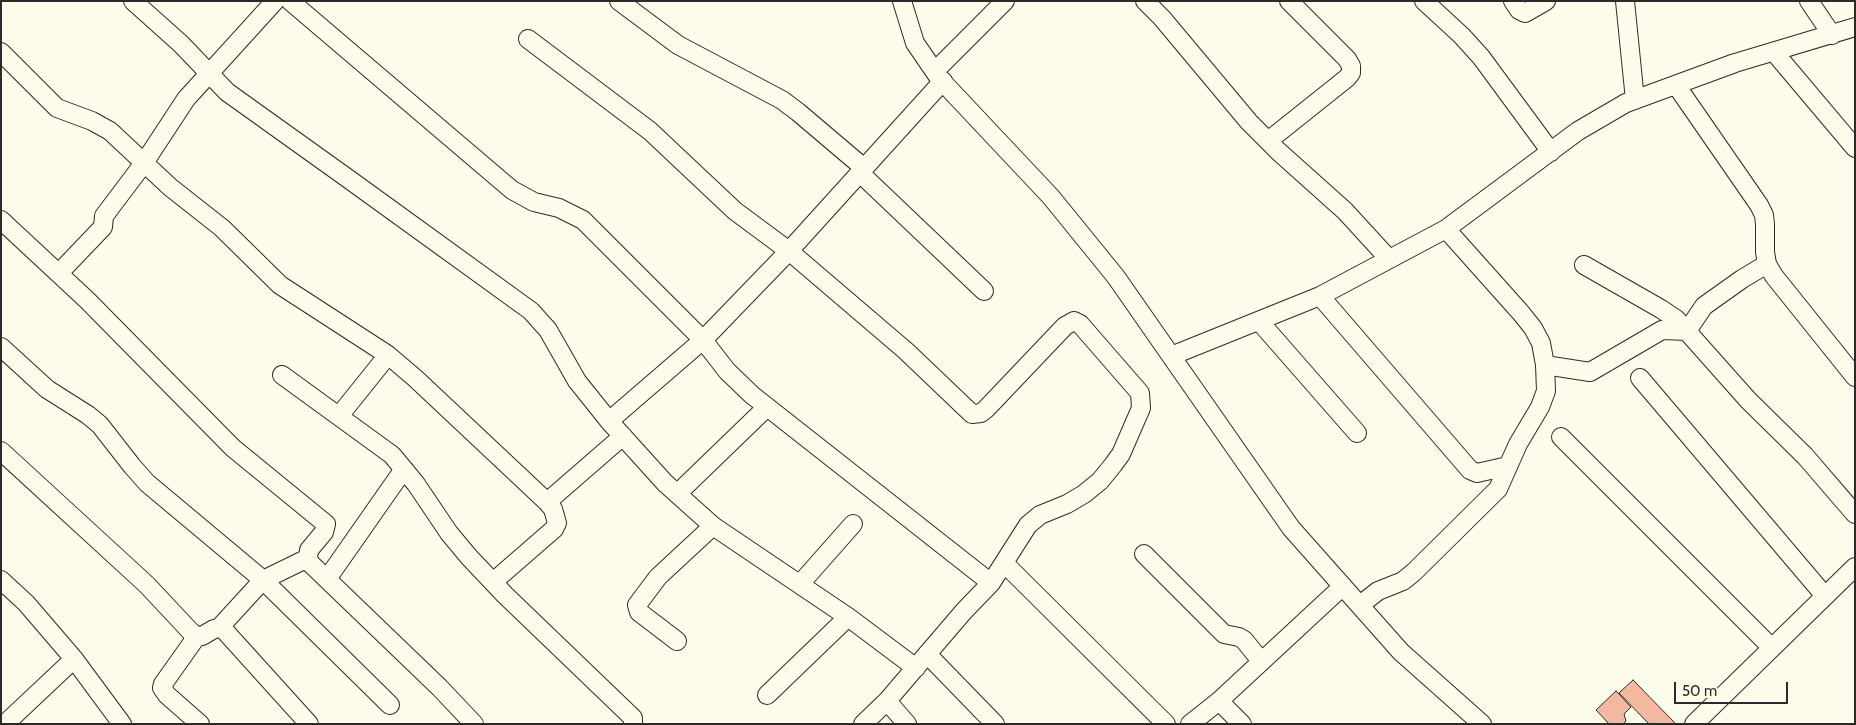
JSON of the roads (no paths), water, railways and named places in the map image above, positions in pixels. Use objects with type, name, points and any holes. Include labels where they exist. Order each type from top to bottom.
[{"type":"street","points":[[133,1],[181,44],[227,92],[246,107],[531,311],[548,330],[577,381],[608,421],[677,494],[713,526],[848,617],[916,668]]},
{"type":"street","points":[[58,273],[103,227],[104,216],[144,163],[186,99],[275,1]]},
{"type":"street","points":[[290,1],[512,190],[534,202],[559,208],[583,220],[703,340],[727,371],[752,394],[991,583]]},
{"type":"street","points":[[619,1],[678,45],[782,100],[798,112],[862,171],[984,290]]},
{"type":"street","points":[[902,1],[915,43],[939,76],[1051,197],[1116,277],[1291,528],[1401,652],[1482,724]]},
{"type":"street","points":[[608,421],[703,340],[789,251],[862,171],[939,76],[1005,1]]},
{"type":"street","points":[[1144,1],[1162,18],[1268,141],[1345,211],[1389,259]]},
{"type":"street","points":[[1268,141],[1347,78],[1351,72],[1351,66],[1347,59],[1289,1]]},
{"type":"street","points":[[1424,1],[1462,36],[1481,57],[1551,152]]},
{"type":"street","points":[[1513,1],[1519,10],[1525,13],[1546,1]]},
{"type":"street","points":[[1625,1],[1635,100]]},
{"type":"street","points":[[1809,1],[1832,35]]},
{"type":"street","points":[[1171,356],[1320,296],[1446,229],[1578,131],[1626,103],[1735,63],[1855,28]]},
{"type":"street","points":[[528,39],[650,131],[735,211],[789,251],[906,351],[972,414],[981,413],[1065,326],[1074,321],[1080,324],[1140,393],[1141,408],[1121,454],[1100,481],[1084,494],[1067,504],[1040,515],[1028,525],[991,583],[887,701],[863,724]]},
{"type":"street","points":[[1,52],[57,108],[102,126],[170,186],[222,228],[256,264],[280,285],[388,355],[415,378],[552,511]]},
{"type":"street","points":[[1774,52],[1855,148]]},
{"type":"street","points":[[1676,85],[1759,205],[1764,215],[1764,252],[1767,264],[1784,290],[1855,377]]},
{"type":"street","points":[[1,220],[58,273],[233,448],[326,524],[324,532],[309,550],[308,558],[310,563],[474,724]]},
{"type":"street","points":[[1360,605],[1369,597],[1403,581],[1414,572],[1498,489],[1518,444],[1540,407],[1546,391],[1545,365],[1541,343],[1533,328],[1446,229]]},
{"type":"street","points":[[1687,331],[1704,306],[1742,278],[1767,264]]},
{"type":"street","points":[[1584,265],[1676,319],[1748,400],[1806,456],[1855,514]]},
{"type":"street","points":[[1320,296],[1470,470],[1477,473],[1508,466]]},
{"type":"street","points":[[1259,321],[1357,433]]},
{"type":"street","points":[[1545,365],[1590,372],[1662,330],[1687,331]]},
{"type":"street","points":[[1,347],[46,389],[88,415],[100,425],[148,483],[264,580],[390,705]]},
{"type":"street","points":[[339,416],[388,355]]},
{"type":"street","points":[[282,375],[392,455],[449,533],[499,588],[633,718],[633,724]]},
{"type":"street","points":[[1640,378],[1825,596]]},
{"type":"street","points":[[677,494],[767,406]]},
{"type":"street","points":[[499,588],[549,534],[552,511],[622,436]]},
{"type":"street","points":[[1561,437],[1772,648]]},
{"type":"street","points":[[1,451],[140,579],[197,636],[202,636],[219,628],[264,580],[308,558]]},
{"type":"street","points":[[327,579],[404,469]]},
{"type":"street","points":[[800,584],[853,524]]},
{"type":"street","points":[[678,641],[639,612],[637,605],[648,587],[713,526]]},
{"type":"street","points":[[1144,554],[1224,634],[1244,640],[1262,661]]},
{"type":"street","points":[[1004,563],[1166,724]]},
{"type":"street","points":[[1694,724],[1855,567]]},
{"type":"street","points":[[1,580],[26,603],[74,660],[122,724]]},
{"type":"street","points":[[1190,724],[1219,701],[1343,586]]},
{"type":"street","points":[[767,695],[848,617]]},
{"type":"street","points":[[219,628],[224,630],[309,724]]},
{"type":"street","points":[[197,636],[162,688],[167,695],[200,724]]},
{"type":"street","points":[[927,654],[995,724]]},
{"type":"street","points":[[5,724],[74,660]]},
{"type":"street","points":[[887,701],[907,724]]},
{"type":"street","points":[[1219,701],[1242,724]]}]
